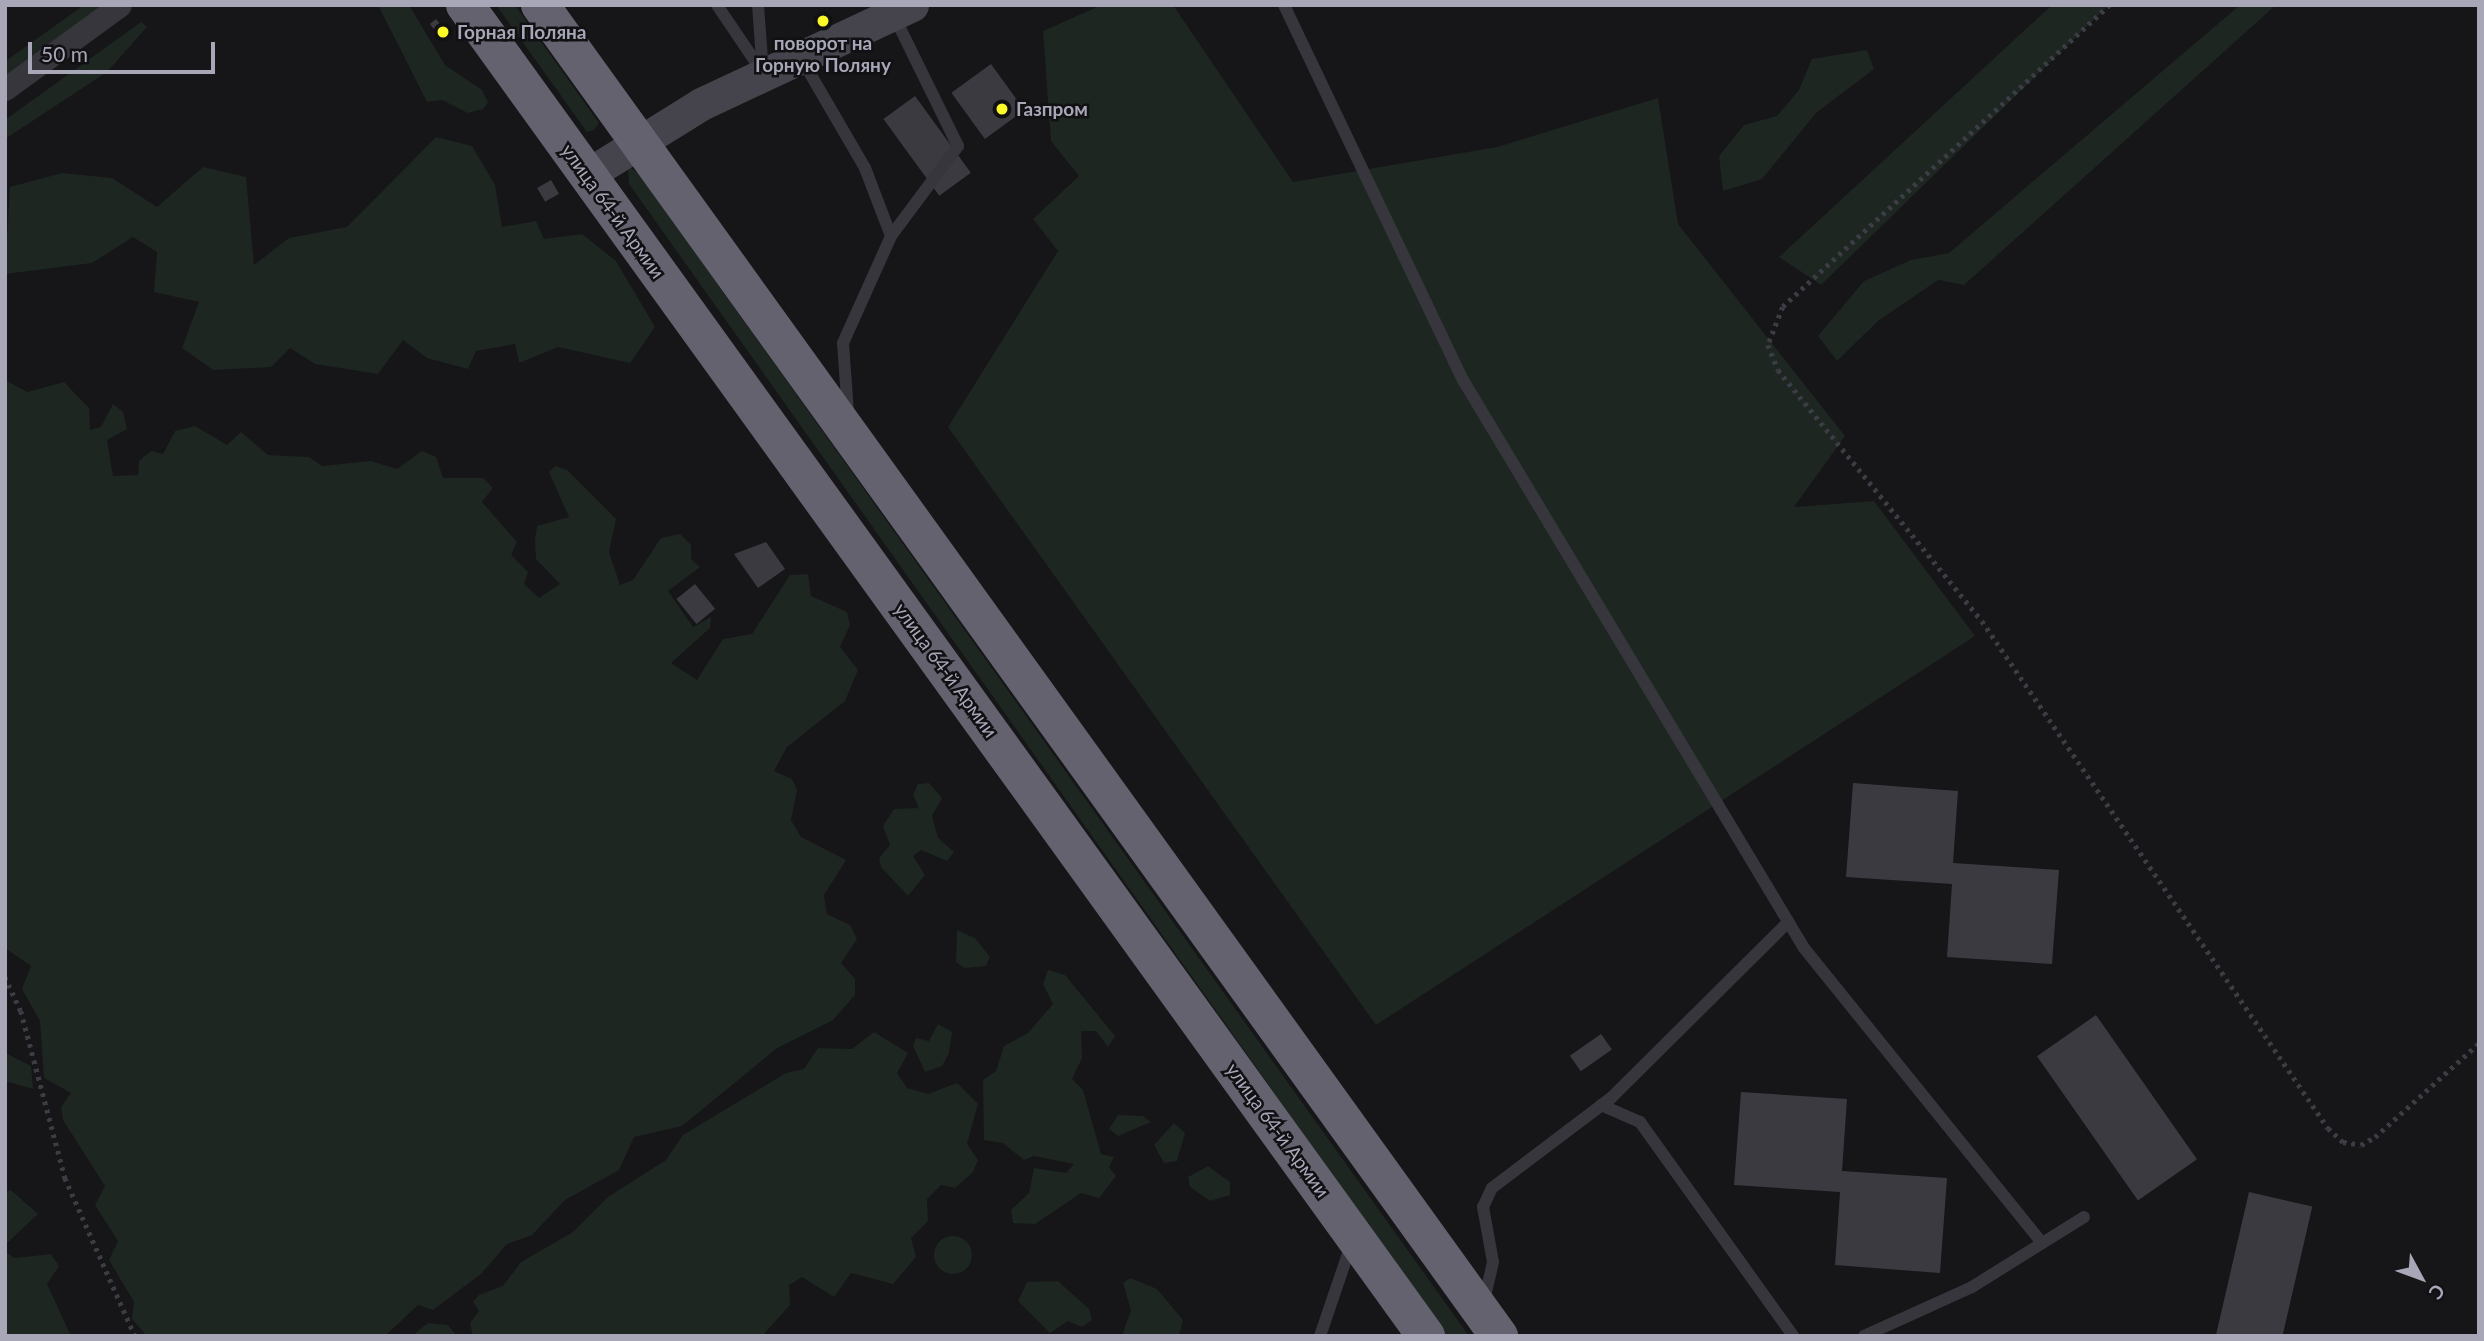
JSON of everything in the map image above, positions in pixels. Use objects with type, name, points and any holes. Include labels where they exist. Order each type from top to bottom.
[{"type":"highway","name":"улица 64-й Армии","points":[[465,5],[1426,1336]]},
{"type":"highway","points":[[540,5],[1490,1323]]},
{"type":"main road","points":[[587,175],[637,142],[763,73],[902,10]]},
{"type":"street","points":[[5,89],[120,5]]},
{"type":"lane","points":[[717,5],[763,73]]},
{"type":"lane","points":[[758,5],[763,73]]},
{"type":"lane","points":[[1284,5],[1463,380],[1788,922],[2042,1243]]},
{"type":"lane","points":[[849,437],[843,343],[891,236],[958,146],[902,10]]},
{"type":"lane","points":[[800,57],[865,168],[891,236]]},
{"type":"lane","points":[[1490,1323],[1493,1262],[1483,1208],[1492,1188],[1601,1105],[1788,922]]},
{"type":"lane","points":[[1601,1105],[1640,1122],[1793,1336]]},
{"type":"lane","points":[[1864,1336],[1972,1287],[2084,1217]]},
{"type":"lane","points":[[1320,1336],[1355,1235]]},
{"type":"lane","points":[[1325,1319],[1329,1336]]},
{"type":"path","points":[[2110,5],[1783,307],[1768,345],[1778,370],[1982,621],[2328,1128],[2343,1142],[2361,1145],[2375,1138],[2479,1043]]},
{"type":"path","points":[[5,976],[21,1011],[65,1178],[135,1336]]},
{"type":"shaded area","points":[[84,5],[106,5],[5,76],[7,60]]},
{"type":"shaded area","points":[[378,5],[409,5],[445,65],[482,90],[488,102],[483,109],[468,113],[442,100],[427,102]]},
{"type":"shaded area","points":[[496,5],[515,5],[599,123],[594,130],[587,132]]},
{"type":"shaded area","points":[[1102,5],[1173,5],[1293,182],[1497,147],[1658,98],[1678,224],[1845,436],[1794,507],[1874,501],[1975,636],[1376,1025],[948,427],[1058,251],[1033,219],[1079,176],[1051,141],[1043,31]]},
{"type":"shaded area","points":[[2052,5],[2109,5],[1821,285],[1779,257]]},
{"type":"shaded area","points":[[2240,5],[2276,5],[1964,285],[1938,280],[1878,321],[1837,361],[1818,336],[1864,281],[1911,260],[1949,253]]},
{"type":"shaded area","points":[[141,22],[147,27],[107,72],[5,139],[5,120]]},
{"type":"shaded area","points":[[1867,50],[1874,69],[1816,113],[1762,179],[1723,191],[1719,156],[1744,125],[1777,116],[1799,90],[1812,59]]},
{"type":"shaded area","points":[[436,137],[472,146],[495,185],[502,227],[536,221],[544,239],[582,234],[616,261],[655,327],[630,363],[558,347],[519,363],[515,344],[476,351],[468,369],[427,358],[403,340],[378,374],[315,364],[290,348],[271,367],[213,370],[182,348],[199,302],[154,292],[157,252],[133,237],[92,263],[5,274],[10,187],[62,173],[112,178],[157,207],[203,167],[246,177],[254,265],[289,238],[347,227]]},
{"type":"shaded area","points":[[628,166],[638,173],[1469,1336],[1447,1336],[629,184]]},
{"type":"shaded area","points":[[5,380],[27,392],[64,382],[89,408],[90,430],[101,427],[113,404],[123,412],[127,429],[107,440],[113,476],[138,475],[139,461],[151,451],[163,454],[175,431],[195,426],[227,445],[241,432],[268,455],[309,457],[322,466],[371,461],[397,469],[422,451],[436,457],[443,478],[483,478],[493,488],[482,502],[517,542],[511,555],[528,572],[524,584],[539,598],[560,584],[536,559],[535,540],[537,526],[569,517],[549,472],[555,466],[567,470],[616,519],[609,552],[620,585],[633,580],[661,538],[680,534],[691,545],[691,559],[700,567],[668,591],[693,627],[711,617],[710,628],[671,663],[697,680],[723,639],[752,634],[790,575],[808,574],[811,596],[847,612],[850,625],[840,647],[858,670],[845,701],[787,747],[774,771],[792,779],[797,790],[791,820],[801,837],[846,860],[824,895],[827,914],[850,925],[857,939],[841,963],[855,979],[855,995],[833,1020],[777,1048],[682,1126],[634,1137],[619,1170],[565,1200],[532,1235],[507,1244],[481,1274],[433,1310],[418,1305],[385,1336],[147,1336],[132,1319],[134,1302],[109,1260],[118,1241],[95,1205],[105,1186],[63,1120],[61,1107],[71,1093],[44,1078],[40,1021],[22,989],[31,966],[5,948]]},
{"type":"shaded area","points":[[929,783],[942,798],[932,816],[938,838],[954,852],[947,861],[921,850],[913,856],[925,875],[908,896],[881,867],[879,858],[890,845],[883,826],[894,809],[919,808],[913,795],[918,784]]},
{"type":"shaded area","points":[[957,930],[975,938],[990,957],[986,966],[964,968],[956,962]]},
{"type":"shaded area","points":[[1048,970],[1065,975],[1115,1036],[1108,1047],[1096,1031],[1081,1031],[1082,1058],[1072,1079],[1083,1090],[1101,1154],[1114,1157],[1109,1167],[1116,1176],[1099,1198],[1081,1193],[1035,1224],[1013,1223],[1011,1210],[1029,1193],[1034,1168],[1066,1173],[1074,1164],[1034,1156],[1024,1160],[1003,1143],[984,1140],[983,1080],[996,1071],[1004,1046],[1028,1033],[1053,1004],[1043,984]]},
{"type":"shaded area","points":[[938,1024],[952,1032],[949,1053],[942,1066],[925,1072],[913,1046],[916,1038],[929,1041]]},
{"type":"shaded area","points":[[874,1032],[908,1053],[897,1073],[907,1088],[928,1094],[957,1083],[978,1104],[967,1144],[978,1160],[973,1172],[955,1188],[941,1185],[927,1199],[928,1221],[911,1238],[916,1257],[893,1284],[851,1273],[834,1297],[802,1277],[789,1285],[790,1305],[762,1336],[473,1336],[470,1323],[479,1311],[473,1302],[479,1295],[503,1286],[521,1262],[573,1232],[608,1197],[666,1160],[683,1135],[786,1073],[804,1069],[818,1048],[852,1049]]},
{"type":"shaded area","points":[[5,1053],[31,1066],[33,1089],[5,1081]]},
{"type":"shaded area","points":[[1118,1115],[1143,1116],[1151,1122],[1118,1136],[1109,1129]]},
{"type":"shaded area","points":[[1174,1123],[1185,1133],[1177,1161],[1164,1163],[1154,1145]]},
{"type":"shaded area","points":[[1208,1166],[1230,1182],[1230,1195],[1210,1201],[1190,1187],[1188,1177]]},
{"type":"shaded area","points":[[11,1190],[38,1214],[5,1245],[5,1192]]},
{"type":"shaded area","points":[[953,1236],[966,1242],[972,1255],[966,1268],[953,1274],[940,1268],[934,1255],[940,1242]]},
{"type":"shaded area","points":[[5,1251],[14,1258],[51,1254],[59,1266],[47,1284],[71,1336],[5,1336]]},
{"type":"shaded area","points":[[1130,1278],[1157,1289],[1183,1320],[1179,1336],[1122,1336],[1131,1310],[1123,1283]]},
{"type":"shaded area","points":[[1058,1281],[1089,1309],[1092,1320],[1082,1327],[1068,1321],[1050,1333],[1018,1301],[1027,1282]]},
{"type":"shaded area","points":[[428,1323],[448,1325],[455,1334],[412,1336]]},
{"type":"building","points":[[436,19],[450,36],[444,41],[430,24]]},
{"type":"building","points":[[991,64],[1025,110],[985,139],[951,93]]},
{"type":"building","points":[[915,96],[971,173],[939,196],[883,119]]},
{"type":"building","points":[[551,180],[559,194],[545,202],[537,188]]},
{"type":"building","points":[[766,542],[785,569],[758,588],[734,554]]},
{"type":"building","points":[[695,584],[715,609],[696,624],[676,599]]},
{"type":"building","points":[[1853,783],[1958,791],[1953,863],[2059,870],[2052,964],[1947,957],[1952,884],[1846,877]]},
{"type":"building","points":[[2096,1015],[2197,1159],[2138,1200],[2037,1056]]},
{"type":"building","points":[[1601,1034],[1612,1050],[1581,1071],[1570,1056]]},
{"type":"building","points":[[1741,1092],[1847,1099],[1842,1171],[1947,1178],[1940,1273],[1835,1265],[1840,1192],[1734,1185]]},
{"type":"building","points":[[2249,1192],[2312,1207],[2282,1336],[2216,1336]]},
{"type":"place","name":"поворот на Горную Поляну","points":[[823,21]]},
{"type":"place","name":"Горная Поляна","points":[[443,32]]},
{"type":"place","name":"Газпром","points":[[1002,109]]}]
